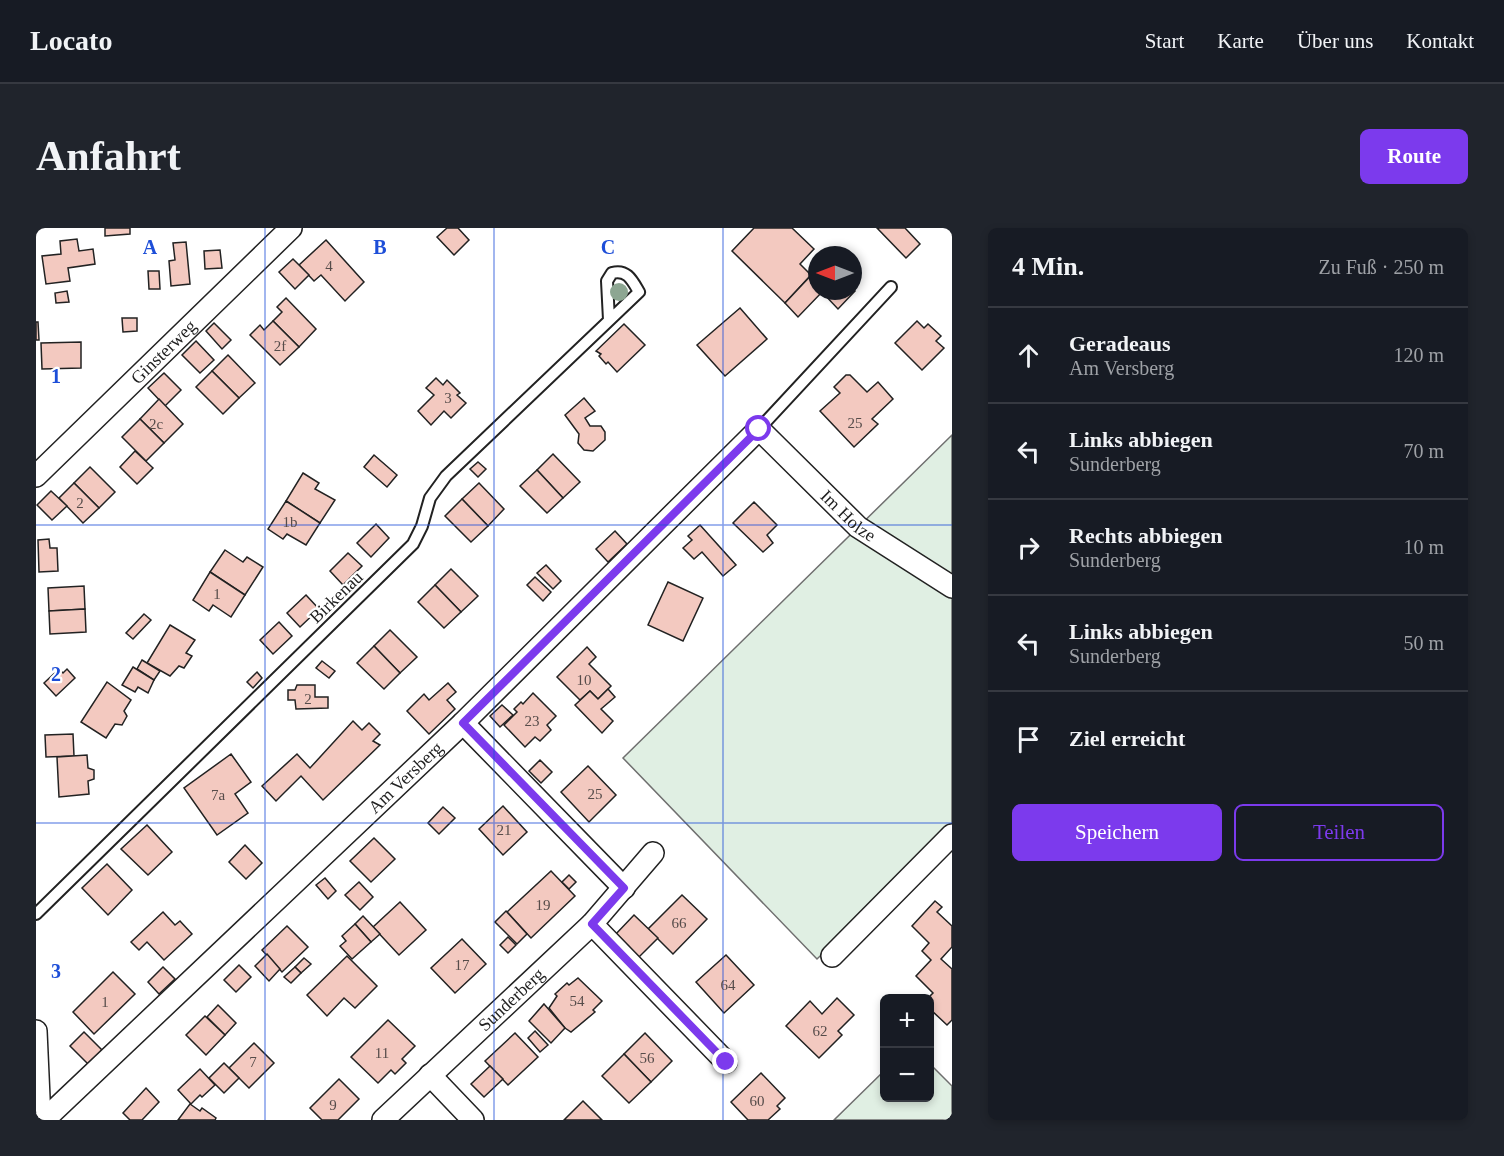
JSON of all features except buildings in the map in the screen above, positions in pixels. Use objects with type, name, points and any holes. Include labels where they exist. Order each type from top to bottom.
[{"type":"street","name":"Ginsterweg","points":[[36,477],[291,228]]},
{"type":"street","name":"Im Holze","points":[[759,429],[858,527],[952,587]]},
{"type":"street","name":"Am Versberg","points":[[42,1120],[463,723],[759,429]]},
{"type":"street","points":[[463,723],[624,888]]},
{"type":"street","points":[[832,956],[952,835]]},
{"type":"street","name":"Sunderberg","points":[[383,1120],[592,924],[653,853]]},
{"type":"street","points":[[592,924],[726,1062]]},
{"type":"street","points":[[36,1031],[42,1120]]},
{"type":"street","points":[[430,1075],[473,1120]]},
{"type":"lane","name":"Birkenau","points":[[36,914],[413,544],[422,526],[430,498],[446,476],[639,292],[626,273],[620,271],[612,273],[607,281],[609,320]]},
{"type":"lane","points":[[759,429],[891,287]]},
{"type":"green space","points":[[952,435],[952,829],[817,959],[623,758]]},
{"type":"green space","points":[[934,1068],[952,1086],[952,1120],[834,1120],[880,1075],[880,1102],[934,1102]]},
{"type":"route","points":[[726,1062],[592,924],[624,888],[463,723],[759,429]]}]
